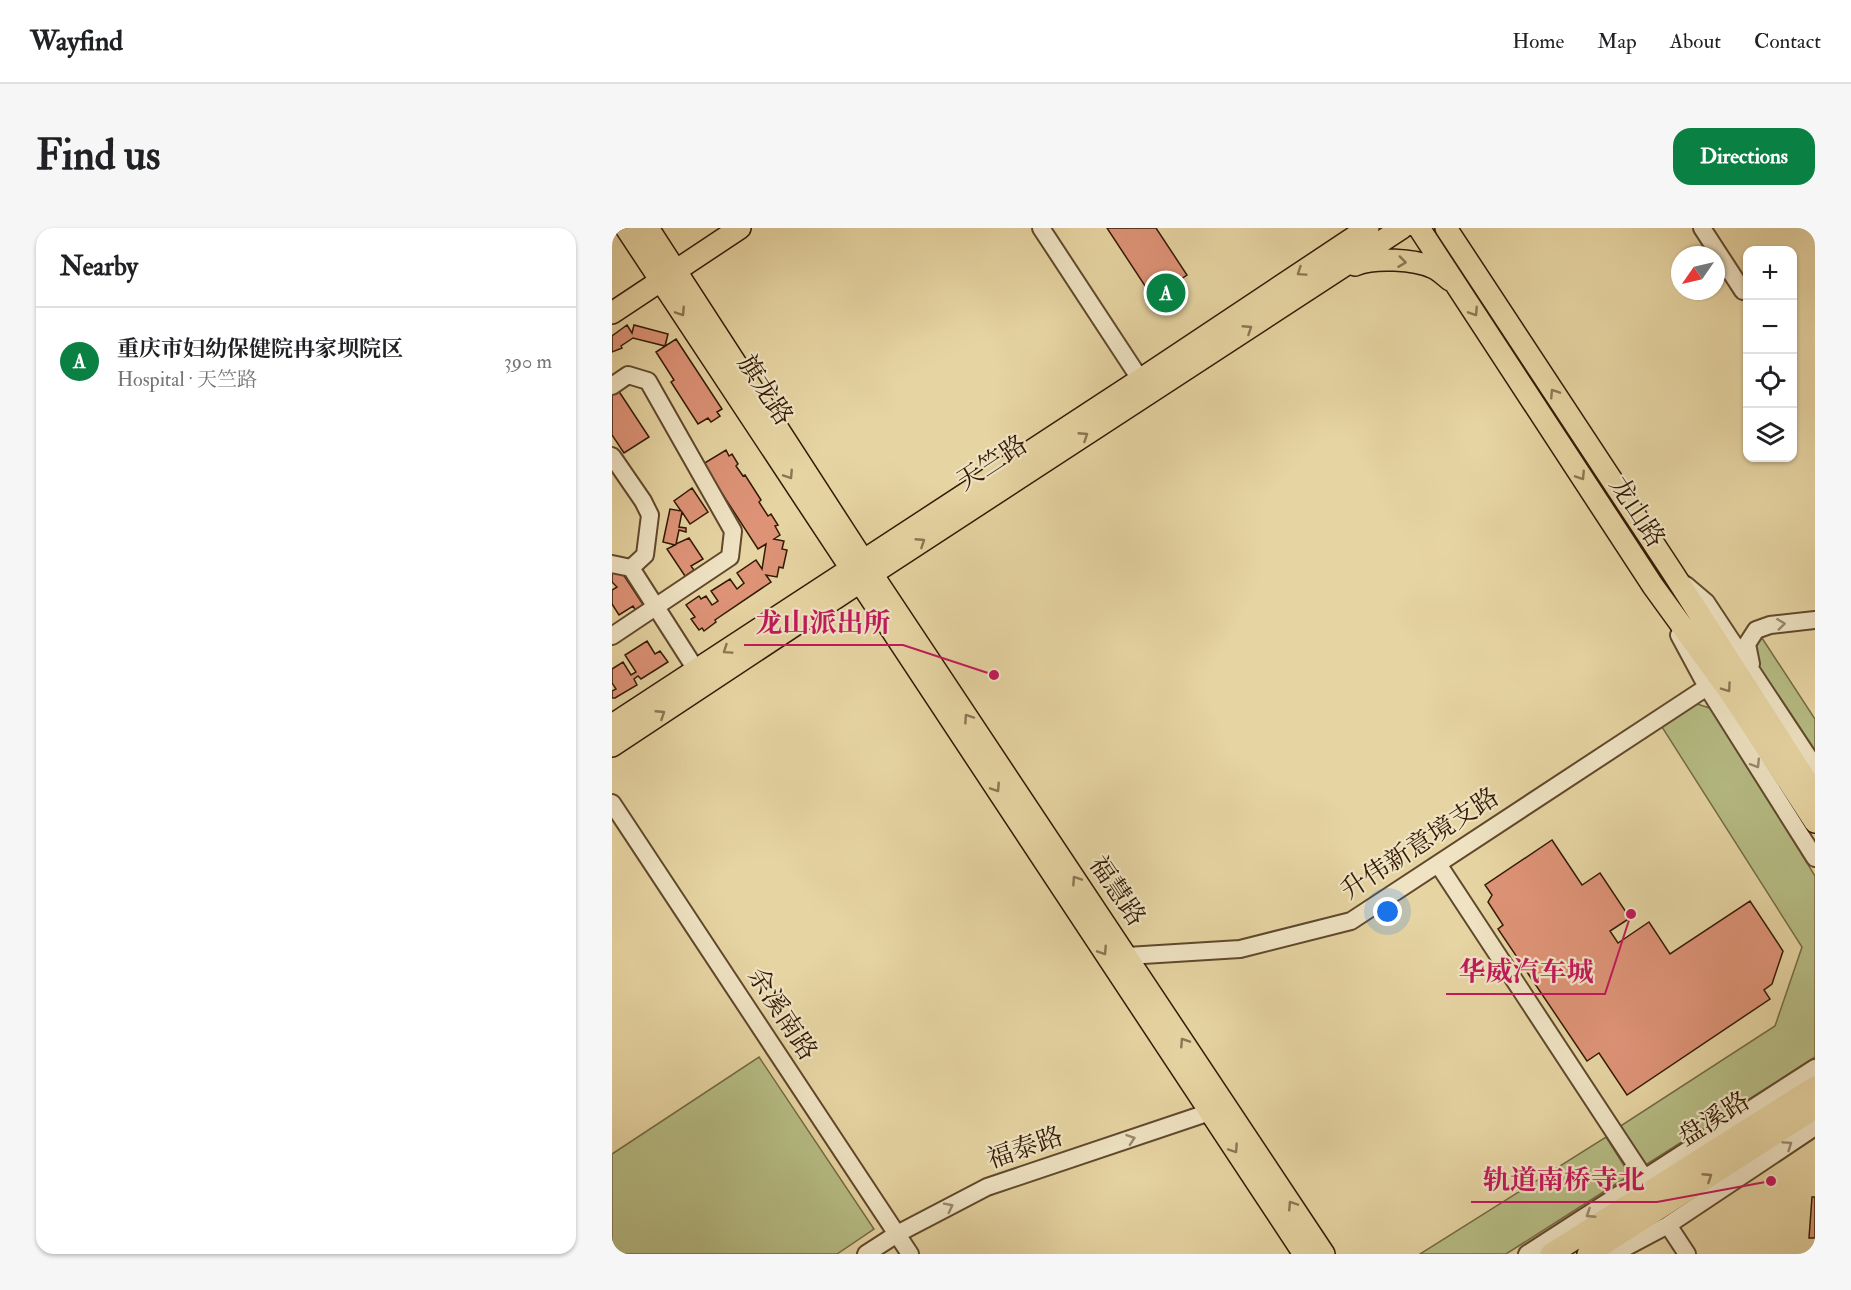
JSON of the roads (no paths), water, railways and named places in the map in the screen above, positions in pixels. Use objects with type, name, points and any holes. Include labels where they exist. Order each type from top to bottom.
[{"type":"main road","points":[[626,228],[664,269],[861,571]]},
{"type":"main road","points":[[648,228],[664,269]]},
{"type":"main road","points":[[612,313],[713,228]]},
{"type":"main road","points":[[612,296],[740,228]]},
{"type":"main road","points":[[1328,255],[1347,228]]},
{"type":"main road","name":"天竺路","points":[[1145,386],[1368,228]]},
{"type":"main road","name":"天竺路","points":[[612,746],[701,678],[861,571],[1145,386],[1327,278],[1402,228]]},
{"type":"main road","name":"龙山路","points":[[1419,228],[1653,586],[1730,692],[1815,822]]},
{"type":"main road","name":"龙山路","points":[[1446,228],[1815,794]]},
{"type":"main road","points":[[1327,278],[1364,261],[1377,259],[1421,264],[1434,268],[1458,287]]},
{"type":"main road","name":"福慧路","points":[[861,571],[1127,956],[1324,1254]]},
{"type":"main road","name":"福慧路","points":[[861,571],[1304,1254]]},
{"type":"main road","name":"天竺路","points":[[612,725],[701,678]]},
{"type":"main road","name":"盘溪路","points":[[1580,1248],[1815,1087]]},
{"type":"main road","name":"盘溪路","points":[[1551,1254],[1580,1248],[1815,1108]]},
{"type":"street","points":[[1041,228],[1145,386]]},
{"type":"street","points":[[1702,228],[1743,291]]},
{"type":"street","points":[[612,386],[628,375],[648,381],[733,531],[730,557],[612,636]]},
{"type":"street","points":[[612,456],[650,515],[645,555],[631,568]]},
{"type":"street","points":[[612,564],[631,568],[701,678]]},
{"type":"street","points":[[1673,573],[1706,602],[1815,767]]},
{"type":"street","points":[[1653,586],[1707,687],[1815,858]]},
{"type":"street","points":[[1755,676],[1747,644],[1756,630],[1770,625],[1815,620]]},
{"type":"street","name":"升伟新意境支路","points":[[1127,956],[1240,949],[1351,921],[1707,687]]},
{"type":"street","name":"余溪南路","points":[[612,803],[910,1254]]},
{"type":"street","points":[[1437,864],[1644,1179]]},
{"type":"street","points":[[1527,1254],[1815,1068]]},
{"type":"street","name":"福泰路","points":[[866,1254],[897,1234],[987,1187],[1210,1112]]},
{"type":"street","points":[[1614,1254],[1668,1225],[1815,1127]]},
{"type":"street","points":[[1668,1225],[1687,1254]]},
{"type":"place","name":"重庆市妇幼保健院冉家坝院区","points":[[1166,293]]},
{"type":"place","name":"龙山派出所","points":[[994,675]]},
{"type":"place","name":"华威汽车城","points":[[1631,914]]},
{"type":"place","name":"轨道南桥寺北","points":[[1771,1181]]}]
